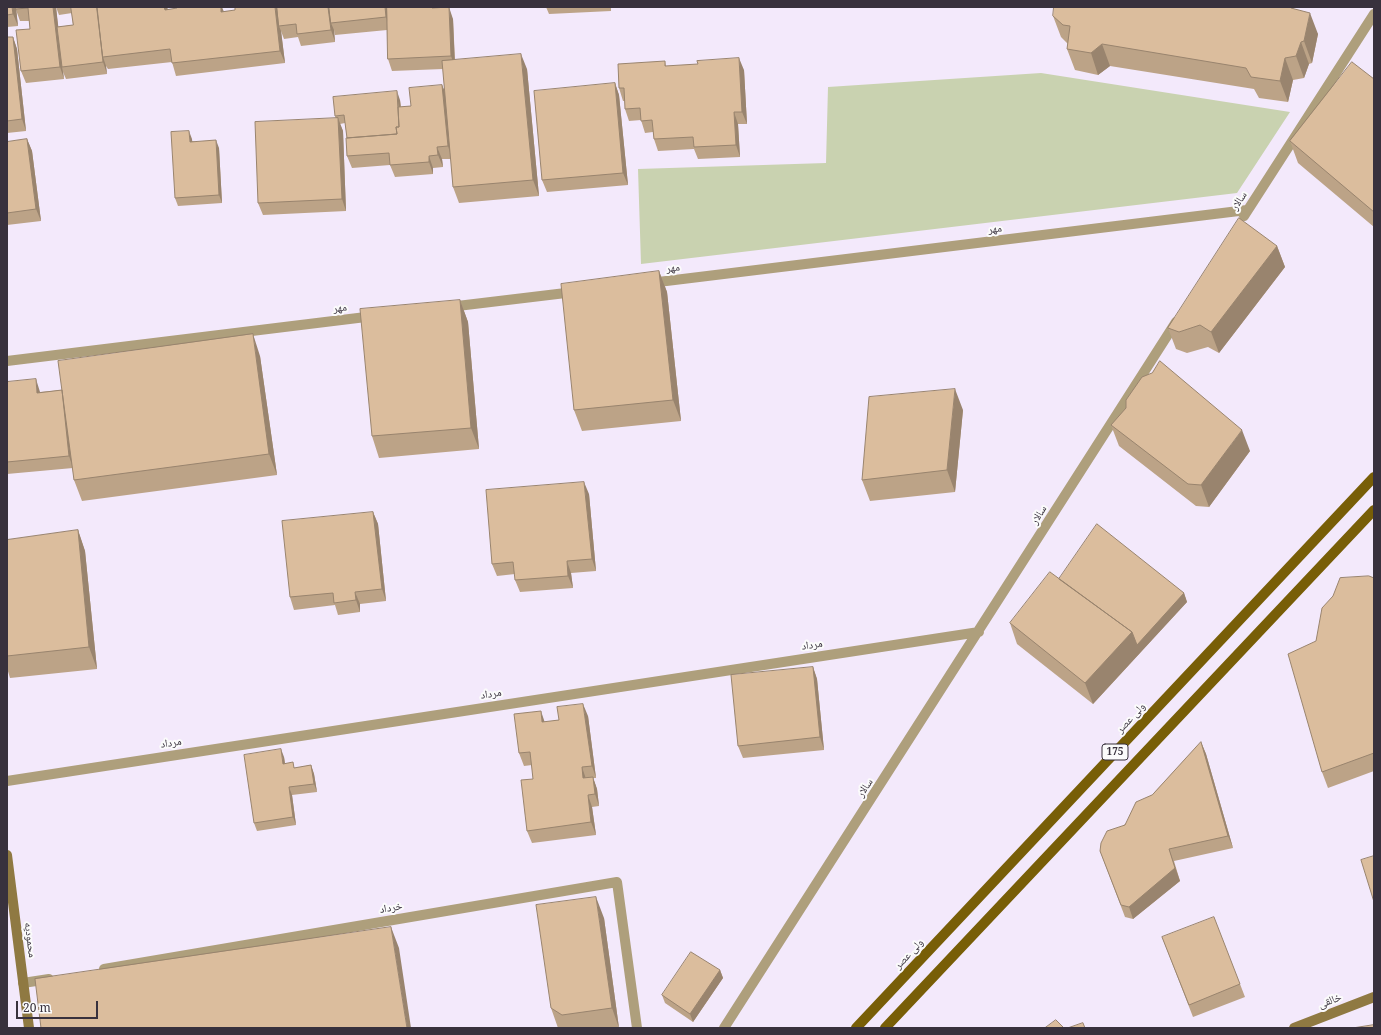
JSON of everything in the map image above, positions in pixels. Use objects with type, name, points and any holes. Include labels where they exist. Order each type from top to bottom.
[{"type":"main road","name":"ولی عصر","points":[[856,1028],[1374,477]]},
{"type":"main road","name":"175","points":[[886,1028],[1374,510]]},
{"type":"street","name":"سالار","points":[[1239,224],[1374,14]]},
{"type":"street","name":"مهر","points":[[639,284],[1247,210]]},
{"type":"street","points":[[442,308],[584,291]]},
{"type":"street","name":"سالار","points":[[724,1028],[1184,311]]},
{"type":"street","name":"مهر","points":[[7,360],[386,315]]},
{"type":"street","name":"مرداد","points":[[7,781],[979,632]]},
{"type":"street","name":"محمودیه","points":[[7,855],[29,1028]]},
{"type":"street","name":"خرداد","points":[[94,971],[617,882],[637,1028]]},
{"type":"street","points":[[24,983],[62,976]]},
{"type":"street","name":"خالقی","points":[[1294,1028],[1374,997]]},
{"type":"green space","points":[[1041,73],[1290,112],[1237,193],[641,264],[638,169],[826,163],[828,87]]},
{"type":"building","points":[[7,7],[12,7],[13,14],[7,15]]},
{"type":"building","points":[[16,7],[53,7],[60,67],[21,71],[16,30],[30,29],[28,8],[16,9]]},
{"type":"building","points":[[71,7],[97,7],[103,62],[62,67],[57,27],[73,25]]},
{"type":"building","points":[[97,7],[164,7],[165,10],[177,7],[221,7],[221,12],[235,10],[235,7],[275,7],[280,51],[172,63],[170,49],[103,57]]},
{"type":"building","points":[[277,7],[328,7],[331,30],[297,34],[296,24],[279,26]]},
{"type":"building","points":[[329,7],[385,7],[386,17],[331,23]]},
{"type":"building","points":[[387,7],[449,7],[451,56],[388,59]]},
{"type":"building","points":[[1054,7],[1291,7],[1310,13],[1304,41],[1301,42],[1296,56],[1285,58],[1280,81],[1251,77],[1246,68],[1102,44],[1091,53],[1067,49],[1070,26],[1063,25],[1053,16]]},
{"type":"building","points":[[7,37],[13,37],[22,119],[7,121]]},
{"type":"building","points":[[521,54],[533,180],[453,187],[442,61]]},
{"type":"building","points":[[739,58],[742,112],[734,112],[736,145],[694,147],[693,137],[654,139],[652,120],[641,121],[640,108],[625,109],[624,88],[619,88],[618,64],[665,61],[665,66],[698,64],[697,61]]},
{"type":"building","points":[[1352,62],[1374,79],[1374,212],[1290,141]]},
{"type":"building","points":[[615,83],[623,173],[542,180],[534,91]]},
{"type":"building","points":[[442,85],[448,146],[437,147],[438,155],[429,156],[429,162],[390,165],[389,153],[347,156],[346,138],[397,134],[396,127],[399,127],[398,107],[411,106],[409,88]]},
{"type":"building","points":[[397,91],[399,127],[396,127],[397,134],[347,138],[344,115],[335,116],[333,97]]},
{"type":"building","points":[[338,118],[342,199],[258,203],[255,122]]},
{"type":"building","points":[[189,131],[190,142],[216,140],[219,195],[175,198],[171,132]]},
{"type":"building","points":[[27,139],[36,209],[7,213],[7,142]]},
{"type":"building","points":[[1239,218],[1277,246],[1211,332],[1200,325],[1179,332],[1168,328]]},
{"type":"building","points":[[659,271],[673,400],[574,410],[561,284]]},
{"type":"building","points":[[460,300],[471,428],[372,436],[360,309]]},
{"type":"building","points":[[253,334],[269,454],[74,480],[58,361]]},
{"type":"building","points":[[1160,361],[1242,430],[1201,485],[1188,484],[1111,425],[1126,408],[1126,400],[1142,377],[1152,373]]},
{"type":"building","points":[[36,379],[37,393],[62,390],[69,456],[7,462],[7,382]]},
{"type":"building","points":[[955,389],[947,470],[862,480],[869,397]]},
{"type":"building","points":[[584,482],[592,559],[567,561],[568,576],[515,580],[513,562],[492,564],[486,490]]},
{"type":"building","points":[[373,512],[382,589],[355,592],[356,600],[334,603],[333,593],[290,597],[282,521]]},
{"type":"building","points":[[1097,524],[1184,593],[1137,645],[1132,632],[1059,579]]},
{"type":"building","points":[[78,530],[89,647],[7,656],[7,540]]},
{"type":"building","points":[[1050,572],[1132,632],[1085,683],[1010,623]]},
{"type":"building","points":[[1369,576],[1374,578],[1374,753],[1322,772],[1288,654],[1316,641],[1322,608],[1333,596],[1340,578]]},
{"type":"building","points":[[813,667],[820,737],[738,746],[731,675]]},
{"type":"building","points":[[583,704],[592,766],[582,767],[583,778],[593,777],[595,794],[588,795],[591,822],[527,831],[521,780],[533,779],[530,752],[519,753],[514,714],[541,711],[542,722],[559,720],[557,707]]},
{"type":"building","points":[[1201,742],[1228,836],[1169,849],[1175,868],[1129,907],[1121,905],[1100,851],[1101,843],[1107,831],[1125,825],[1136,802],[1152,795]]},
{"type":"building","points":[[281,749],[283,764],[293,762],[294,768],[311,765],[314,784],[289,787],[293,817],[254,823],[244,755]]},
{"type":"building","points":[[1374,856],[1374,902],[1361,860]]},
{"type":"building","points":[[596,897],[612,1008],[562,1015],[551,1008],[536,905]]},
{"type":"building","points":[[1214,917],[1240,984],[1189,1005],[1162,937]]},
{"type":"building","points":[[391,927],[407,1028],[41,1028],[35,979]]},
{"type":"building","points":[[691,952],[720,970],[690,1014],[662,995]]},
{"type":"building","points":[[1056,1020],[1064,1028],[1045,1028]]},
{"type":"building","points":[[1083,1023],[1085,1028],[1068,1028]]},
{"type":"building","points":[[1374,1025],[1374,1028],[1353,1028]]}]
